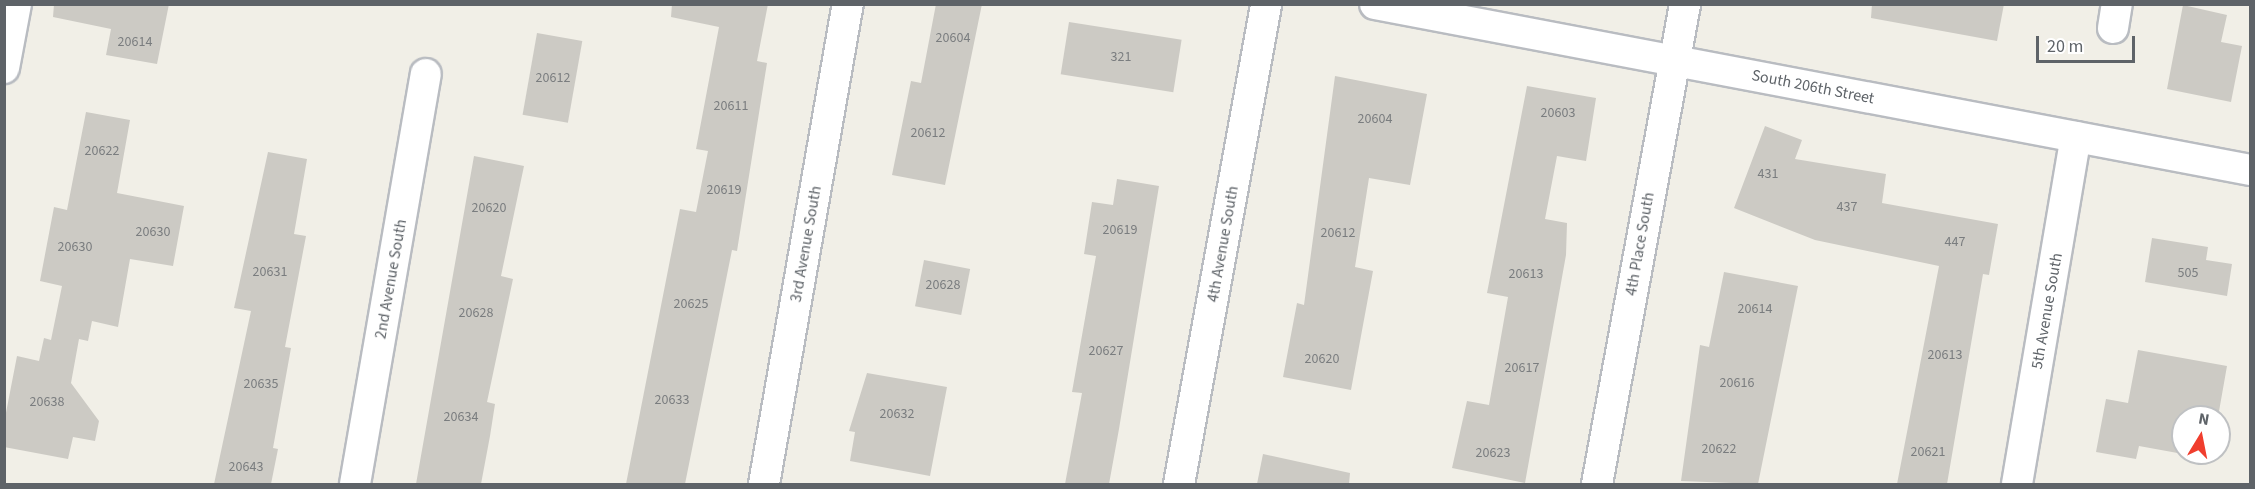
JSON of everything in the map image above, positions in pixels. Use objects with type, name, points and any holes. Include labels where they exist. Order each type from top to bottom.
[{"type":"street","points":[[4,68],[16,4]]},
{"type":"street","name":"3rd Avenue South","points":[[764,484],[848,4]]},
{"type":"street","name":"4th Avenue South","points":[[1179,484],[1266,4]]},
{"type":"street","name":"South 206th Street","points":[[1375,4],[2250,170]]},
{"type":"street","name":"4th Place South","points":[[1597,484],[1685,4]]},
{"type":"street","name":"2nd Avenue South","points":[[355,484],[426,74]]},
{"type":"street","name":"5th Avenue South","points":[[2017,484],[2076,137]]},
{"type":"building","points":[[54,4],[169,4],[157,64],[106,55],[111,29],[53,17]]},
{"type":"building","points":[[672,4],[768,4],[757,61],[767,63],[737,251],[732,250],[685,484],[626,484],[680,209],[696,212],[708,151],[696,149],[719,27],[671,17]]},
{"type":"building","points":[[936,4],[982,4],[945,185],[892,175],[911,81],[921,83]]},
{"type":"building","points":[[1872,4],[2004,4],[1997,41],[1871,18]]},
{"type":"building","points":[[2183,5],[2227,15],[2221,42],[2242,46],[2231,102],[2167,89]]},
{"type":"building","points":[[1069,22],[1182,40],[1173,92],[1061,74]]},
{"type":"building","points":[[537,33],[582,41],[568,123],[523,115]]},
{"type":"building","points":[[1335,76],[1427,94],[1410,185],[1369,178],[1355,267],[1373,271],[1351,390],[1283,377],[1297,303],[1304,305]]},
{"type":"building","points":[[1527,86],[1596,98],[1586,161],[1557,156],[1545,219],[1567,223],[1566,255],[1525,483],[1452,468],[1467,401],[1489,405],[1508,297],[1487,293]]},
{"type":"building","points":[[86,112],[130,120],[117,193],[184,206],[173,266],[130,259],[118,327],[92,321],[88,341],[79,339],[71,383],[99,421],[95,441],[73,437],[68,459],[4,447],[4,423],[17,356],[39,361],[44,338],[51,340],[62,286],[40,281],[54,207],[67,210]]},
{"type":"building","points":[[1765,126],[1802,140],[1795,159],[1886,174],[1882,203],[1998,224],[1989,275],[1983,274],[1947,484],[1897,484],[1939,266],[1815,240],[1734,208]]},
{"type":"building","points":[[268,152],[307,159],[294,234],[306,236],[285,347],[291,348],[273,448],[278,449],[271,484],[214,484],[251,311],[234,308]]},
{"type":"building","points":[[474,156],[524,166],[501,276],[513,279],[487,402],[495,404],[490,436],[481,484],[416,484]]},
{"type":"building","points":[[1117,179],[1159,186],[1119,429],[1109,484],[1065,484],[1082,393],[1072,392],[1096,256],[1084,254],[1092,202],[1113,205]]},
{"type":"building","points":[[2152,238],[2208,247],[2206,260],[2232,264],[2227,296],[2145,282]]},
{"type":"building","points":[[924,260],[970,269],[961,315],[915,306]]},
{"type":"building","points":[[1724,272],[1798,286],[1758,484],[1681,481],[1700,345],[1709,347]]},
{"type":"building","points":[[2138,350],[2227,366],[2220,405],[2171,405],[2171,452],[2139,446],[2136,459],[2096,452],[2106,399],[2128,403]]},
{"type":"building","points":[[867,373],[947,387],[930,476],[850,461],[855,432],[849,431]]},
{"type":"building","points":[[1263,454],[1350,473],[1349,484],[1257,484]]}]
